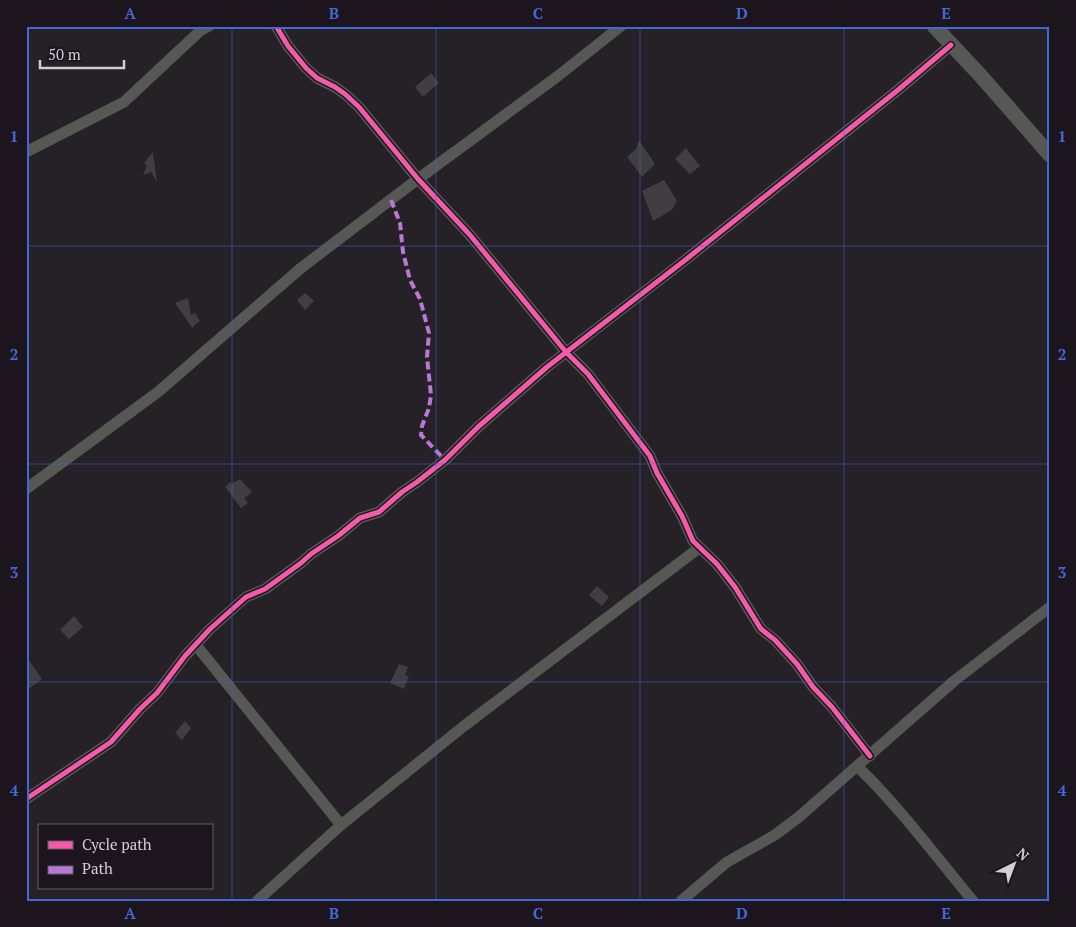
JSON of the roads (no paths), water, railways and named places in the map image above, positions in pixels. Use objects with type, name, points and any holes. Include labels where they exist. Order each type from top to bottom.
[{"type":"street","points":[[26,152],[124,102],[201,30],[209,26]]},
{"type":"street","points":[[276,26],[288,46],[306,68],[317,78],[346,94],[359,107],[418,179],[476,242],[566,352],[588,374],[650,456],[693,541],[717,564],[735,587],[761,628],[797,664],[813,687],[832,707],[870,756]]},
{"type":"street","points":[[26,489],[158,392],[301,268],[558,76],[621,26]]},
{"type":"street","points":[[934,26],[1050,155]]},
{"type":"street","points":[[26,799],[111,742],[157,693],[185,656],[210,629],[246,597],[264,589],[302,563],[311,554],[332,541],[360,518],[379,512],[445,460],[485,421],[566,352],[707,243],[898,90],[951,44]]},
{"type":"street","points":[[257,901],[342,825],[464,726],[700,548]]},
{"type":"street","points":[[681,901],[727,862],[775,835],[800,816],[954,681],[1050,607]]},
{"type":"street","points":[[196,645],[342,825]]},
{"type":"street","points":[[858,766],[923,837],[973,901]]}]
